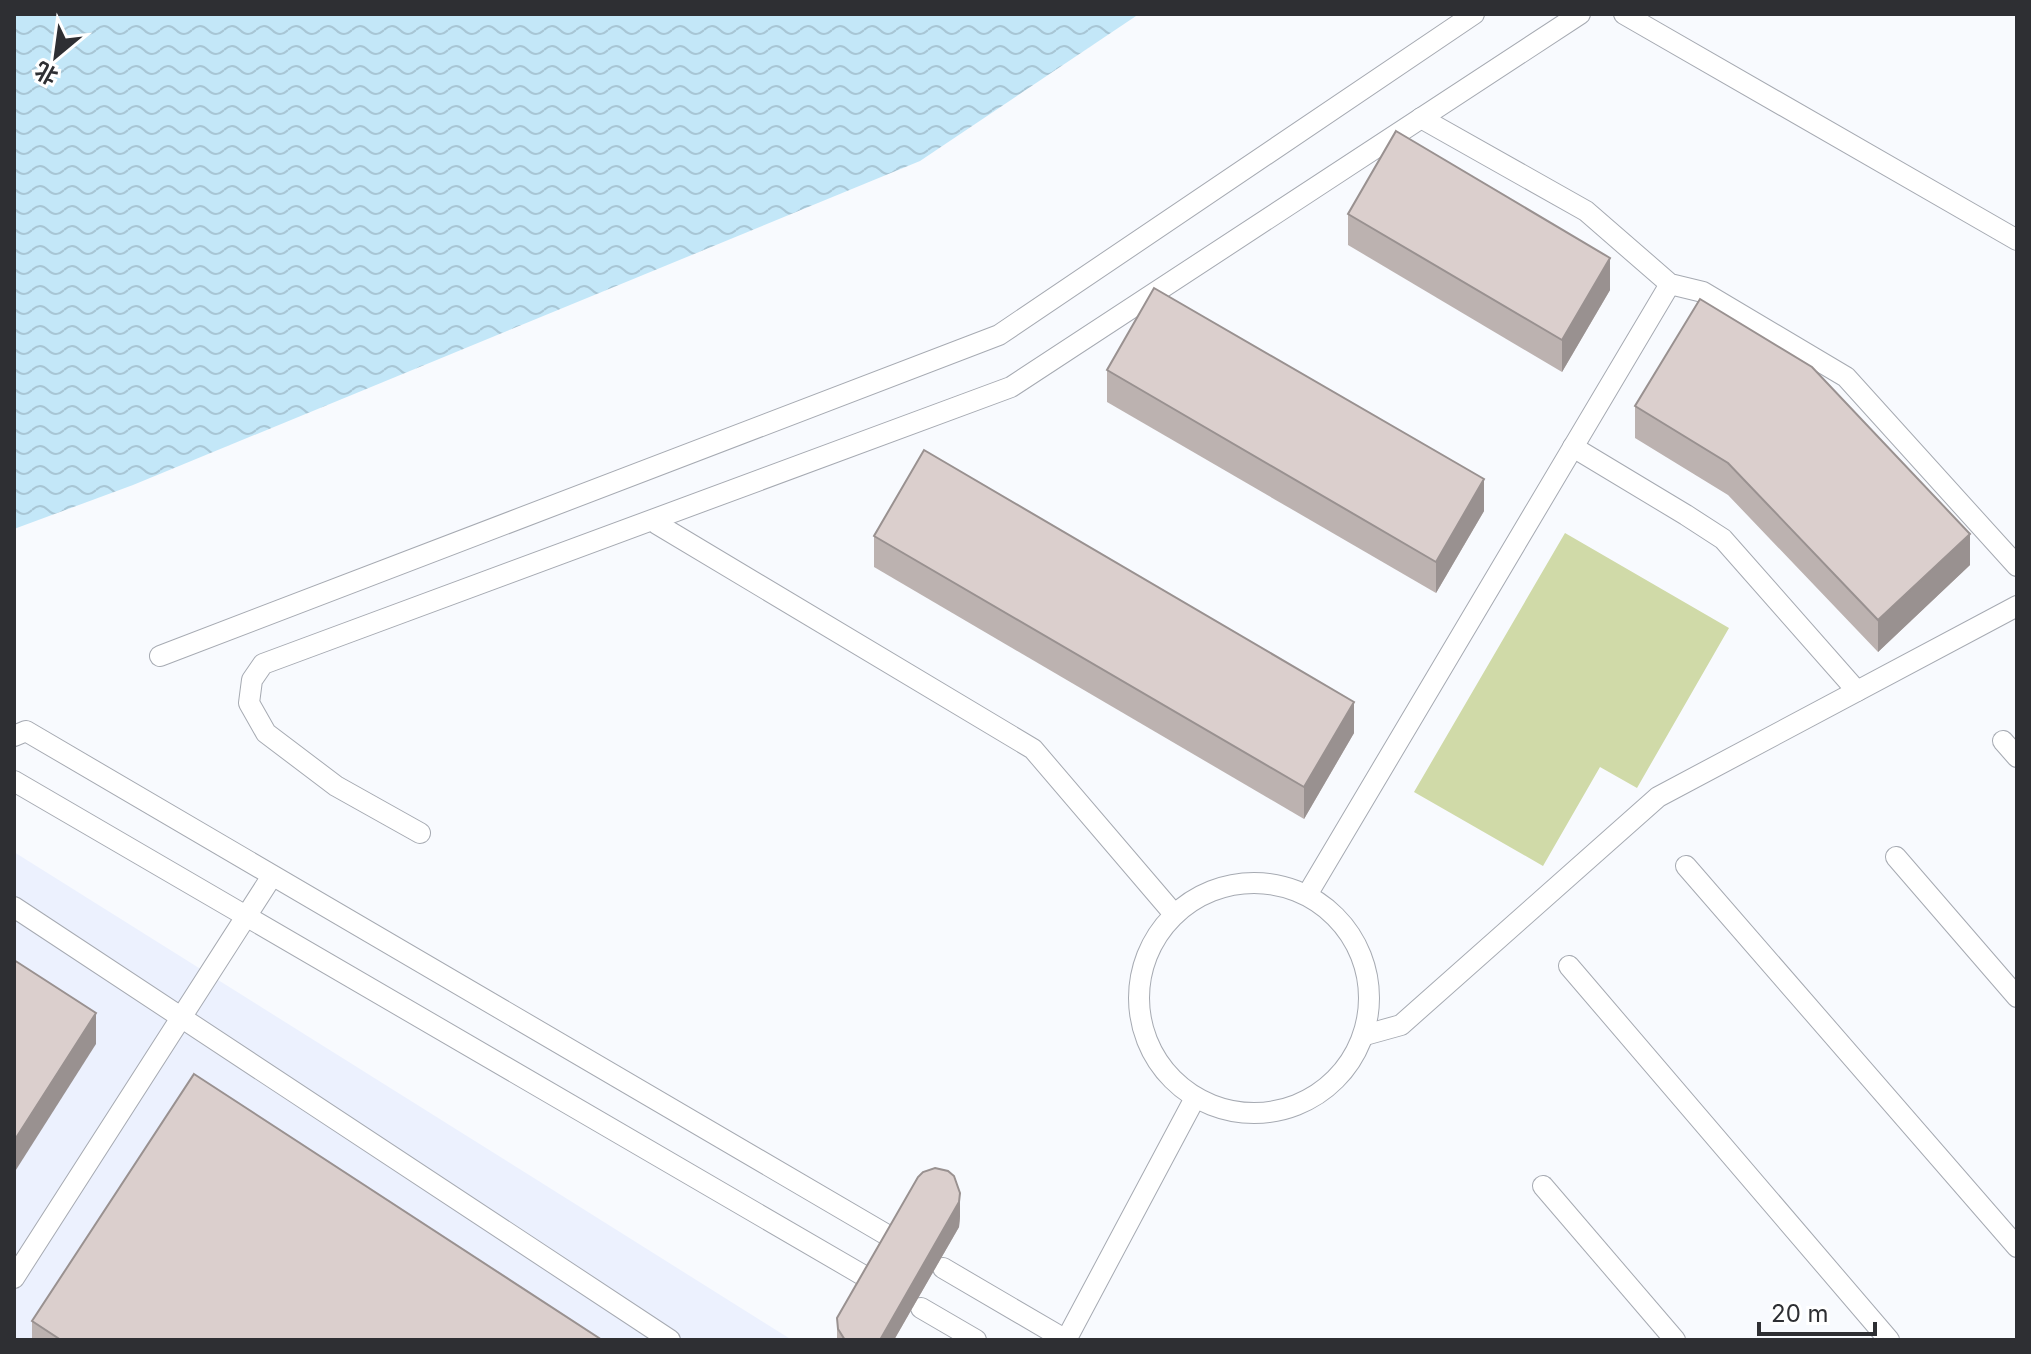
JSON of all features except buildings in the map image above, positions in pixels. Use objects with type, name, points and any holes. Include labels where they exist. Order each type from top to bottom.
[{"type":"lane","points":[[160,656],[999,335],[1474,14]]},
{"type":"lane","points":[[420,833],[336,786],[266,733],[249,703],[252,680],[263,664],[1011,387],[1580,14]]},
{"type":"lane","points":[[1624,14],[2017,240]]},
{"type":"lane","points":[[1421,118],[1586,211],[1670,284],[1703,292],[1846,377],[2017,566]]},
{"type":"lane","points":[[1307,895],[1670,284]]},
{"type":"lane","points":[[1573,447],[1723,539],[1857,691]]},
{"type":"lane","points":[[657,524],[1033,749],[1174,914]]},
{"type":"lane","points":[[1365,1035],[1401,1025],[1658,797],[2017,606]]},
{"type":"lane","points":[[20,734],[272,876],[887,1235]]},
{"type":"lane","points":[[2003,741],[2017,757]]},
{"type":"lane","points":[[14,781],[866,1277]]},
{"type":"lane","points":[[1896,857],[2017,997]]},
{"type":"lane","points":[[1686,866],[2017,1247]]},
{"type":"lane","points":[[14,1278],[272,876]]},
{"type":"lane","points":[[1237,883],[1273,883],[1307,895],[1340,919],[1362,954],[1371,994],[1365,1035],[1345,1071],[1314,1098],[1276,1112],[1234,1112],[1195,1098],[1168,1076],[1148,1046],[1139,1011],[1140,976],[1152,942],[1174,914],[1203,894],[1237,883]]},
{"type":"lane","points":[[14,907],[670,1340]]},
{"type":"lane","points":[[1569,966],[1889,1340]]},
{"type":"lane","points":[[943,1268],[1066,1340],[1195,1098]]},
{"type":"lane","points":[[1543,1186],[1675,1340]]},
{"type":"lane","points":[[921,1308],[976,1340]]},
{"type":"shaded area","points":[[14,852],[792,1340],[14,1340]]},
{"type":"green space","points":[[1565,533],[1729,628],[1637,788],[1600,767],[1543,866],[1414,792]]},
{"type":"water","points":[[14,14],[1139,14],[920,161],[133,485],[14,529]]}]
